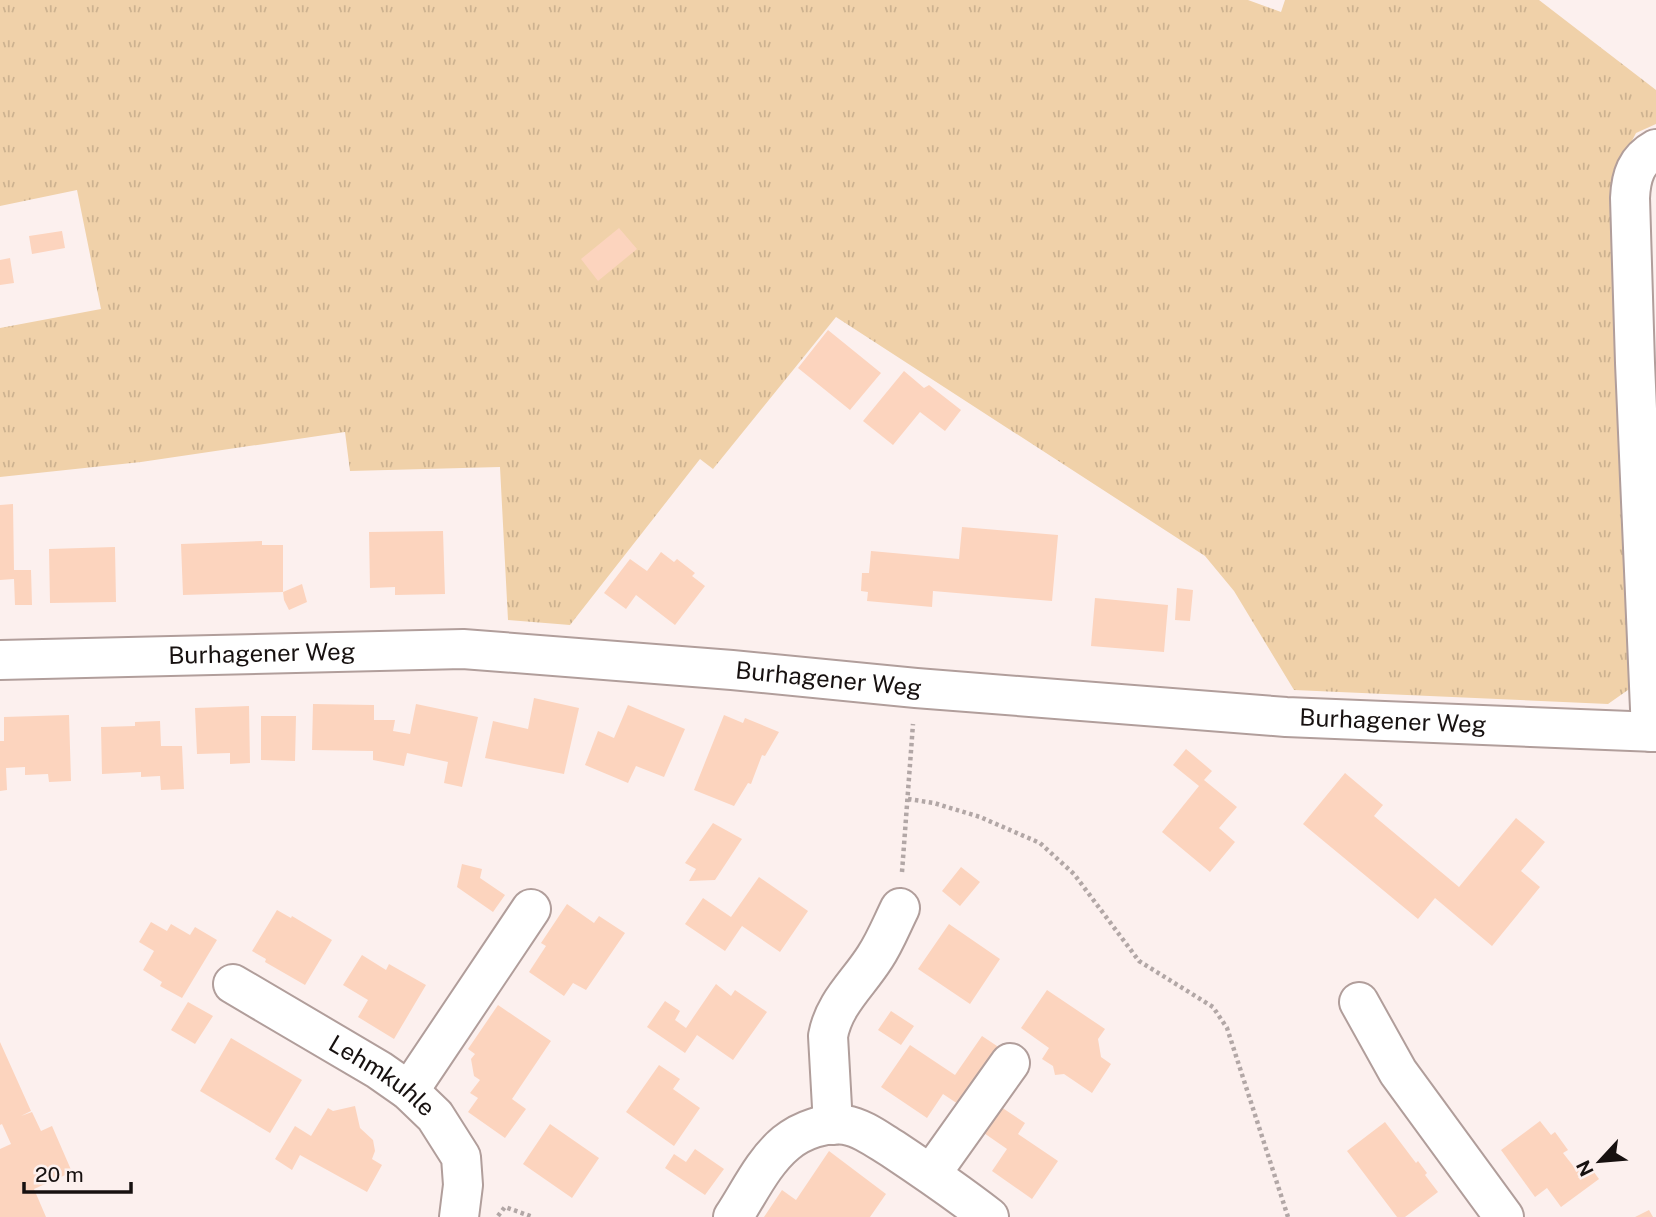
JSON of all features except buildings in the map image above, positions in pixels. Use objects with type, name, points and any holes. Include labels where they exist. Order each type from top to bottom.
[{"type":"street","points":[[1654,732],[1647,428],[1631,179],[1644,156],[1656,149]]},
{"type":"street","name":"Burhagener Weg","points":[[0,660],[463,649],[1286,717],[1654,732]]},
{"type":"street","points":[[833,1125],[828,1036],[830,1026],[844,996],[875,958],[900,908]]},
{"type":"street","points":[[409,1091],[531,909]]},
{"type":"street","name":"Lehmkuhle","points":[[233,984],[379,1070],[409,1091],[436,1116],[461,1157],[463,1185],[459,1217]]},
{"type":"street","points":[[1359,1002],[1398,1072],[1504,1217]]},
{"type":"street","points":[[931,1174],[1010,1063]]},
{"type":"street","points":[[733,1217],[773,1156],[784,1144],[810,1130],[833,1125],[859,1129],[931,1174],[989,1217]]},
{"type":"path","points":[[900,908],[916,688]]},
{"type":"path","points":[[908,799],[934,803],[980,817],[1040,843],[1074,874],[1139,961],[1213,1007],[1227,1028],[1288,1217]]},
{"type":"path","points":[[498,1217],[505,1206],[533,1217]]},
{"type":"green space","points":[[0,0],[1248,0],[1281,12],[1285,0],[1539,0],[1656,90],[1656,124],[1636,133],[1615,174],[1635,685],[1608,704],[1294,690],[1234,591],[1205,556],[836,317],[713,469],[700,459],[570,625],[508,620],[500,467],[350,471],[345,432],[141,462],[0,477],[0,328],[101,309],[77,190],[0,206]]}]
